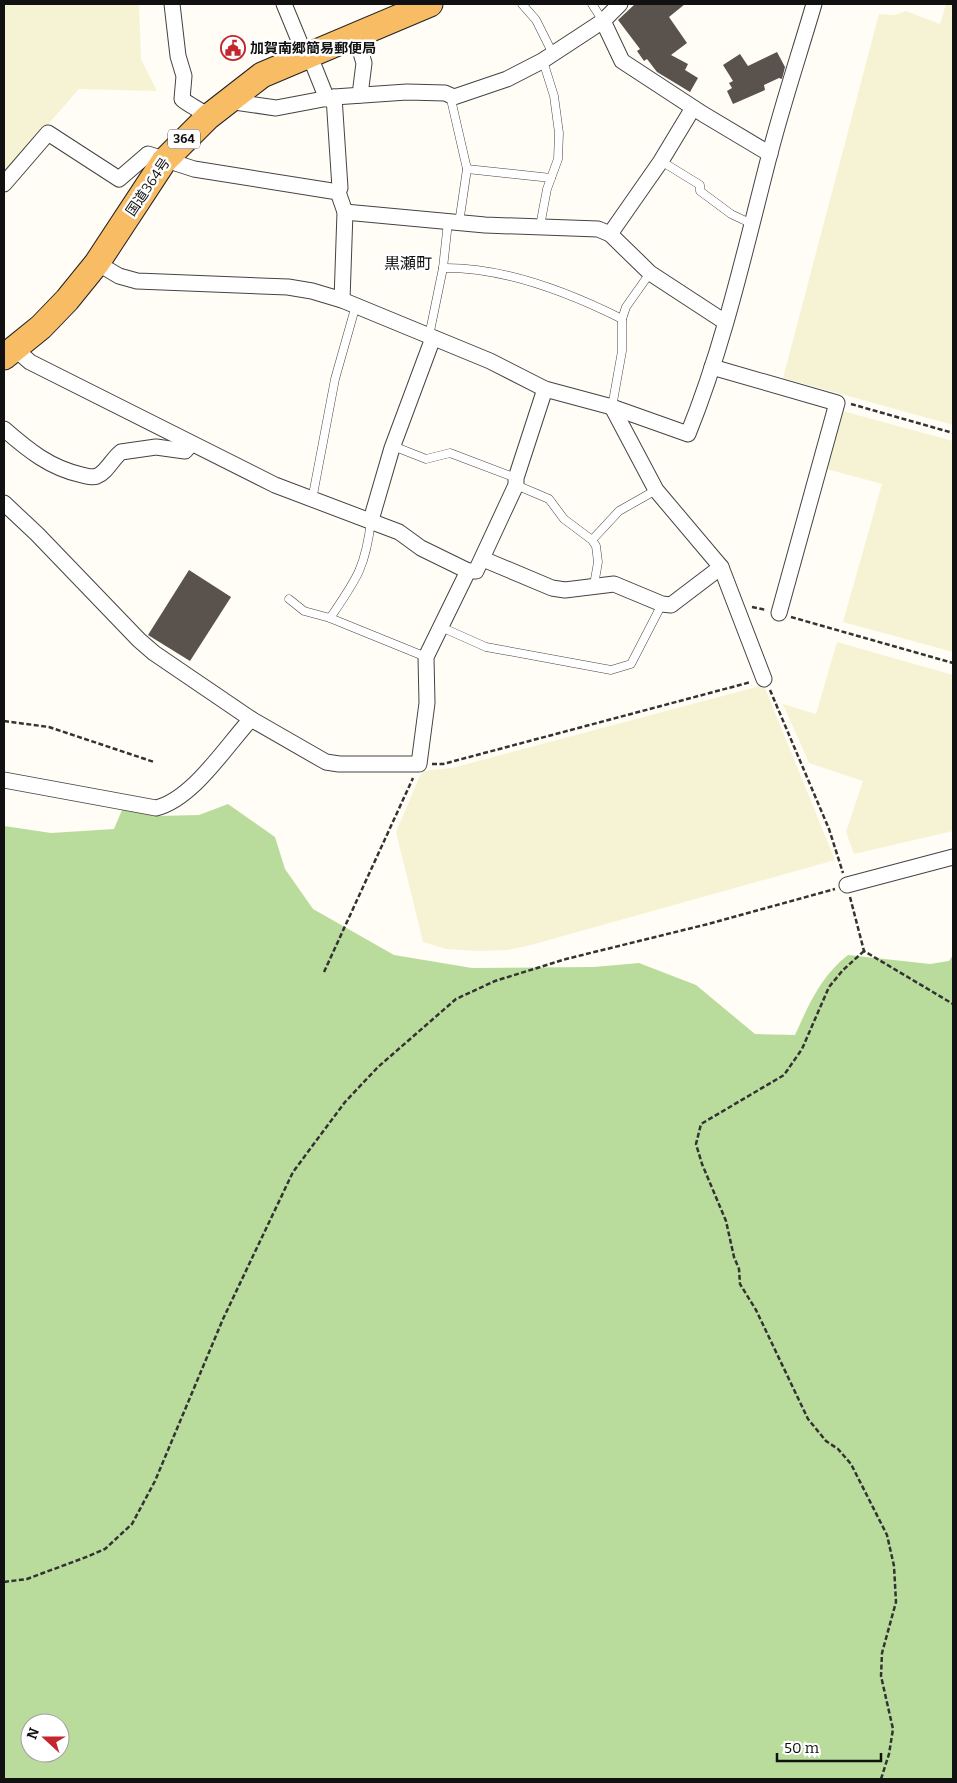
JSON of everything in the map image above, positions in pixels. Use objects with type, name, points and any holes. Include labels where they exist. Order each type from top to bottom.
[{"type":"highway","name":"国道364号","points":[[9,353],[67,300],[97,263],[164,161],[208,117],[262,75],[430,4]]},
{"type":"street","points":[[172,4],[178,56],[184,76],[182,99],[188,105],[198,108],[208,117]]},
{"type":"street","points":[[284,4],[307,55],[331,98],[340,188],[338,192],[345,212],[349,303]]},
{"type":"street","points":[[228,101],[276,108],[331,98],[407,92],[450,95],[454,97],[507,79],[548,57],[603,21],[620,4]]},
{"type":"street","points":[[97,263],[119,276],[137,281],[288,287],[312,290],[349,303],[490,361],[545,389],[612,407],[688,434],[706,390],[770,154],[814,4]]},
{"type":"street","points":[[603,21],[622,60],[693,108],[770,154]]},
{"type":"street","points":[[356,36],[364,63],[360,95]]},
{"type":"street","points":[[610,234],[661,161],[693,108]]},
{"type":"street","points":[[4,184],[48,133],[119,179],[148,154],[164,161],[194,169],[338,192]]},
{"type":"street","points":[[345,212],[454,223],[598,229],[610,234],[650,273],[725,322]]},
{"type":"street","points":[[371,520],[392,446],[431,337]]},
{"type":"street","points":[[9,353],[275,486],[371,520],[399,532],[420,548],[468,571],[476,571],[483,559],[516,482],[545,389]]},
{"type":"street","points":[[712,367],[837,402],[779,613]]},
{"type":"street","points":[[612,407],[656,490],[721,567],[764,679]]},
{"type":"street","points":[[4,429],[27,449],[51,465],[68,472],[92,477],[99,476],[121,452],[156,447],[185,450],[191,444]]},
{"type":"street","points":[[4,504],[37,534],[139,640],[154,653],[251,719],[326,762],[339,764],[419,764],[427,703],[426,657],[468,571]]},
{"type":"street","points":[[483,559],[552,588],[566,590],[614,584],[662,604],[670,605],[721,567]]},
{"type":"street","points":[[4,780],[156,808],[168,805],[191,787],[251,719]]},
{"type":"street","points":[[847,885],[953,857]]},
{"type":"lane","points":[[522,4],[536,20],[548,57],[559,133],[558,159],[547,189],[540,226]]},
{"type":"lane","points":[[592,4],[603,21]]},
{"type":"lane","points":[[431,337],[443,268],[467,169],[450,95]]},
{"type":"lane","points":[[661,161],[700,185],[700,191],[731,214],[752,224]]},
{"type":"lane","points":[[467,169],[552,178]]},
{"type":"lane","points":[[443,268],[460,268],[523,280],[594,305],[622,319]]},
{"type":"lane","points":[[612,407],[622,351],[622,319],[626,307],[650,273]]},
{"type":"lane","points":[[312,500],[349,303]]},
{"type":"lane","points":[[392,446],[426,459],[450,453],[516,482],[549,499],[564,519],[592,540],[596,546],[598,562],[594,585]]},
{"type":"lane","points":[[592,540],[619,511],[656,490]]},
{"type":"lane","points":[[330,618],[358,578],[368,543],[371,520]]},
{"type":"lane","points":[[288,599],[304,611],[330,618],[426,657]]},
{"type":"lane","points":[[441,627],[486,647],[611,670],[631,664],[662,604]]},
{"type":"path","points":[[837,402],[953,433]]},
{"type":"path","points":[[734,603],[779,613],[953,663]]},
{"type":"path","points":[[324,972],[419,764],[443,764],[764,679],[828,829],[847,885],[864,951],[953,1004]]},
{"type":"path","points":[[4,721],[49,727],[154,762]]},
{"type":"path","points":[[4,1582],[27,1579],[97,1552],[117,1539],[132,1524],[155,1480],[224,1319],[293,1172],[345,1102],[378,1067],[456,999],[495,981],[566,959],[699,926],[847,885]]},
{"type":"path","points":[[864,951],[843,970],[829,987],[802,1049],[784,1075],[701,1124],[696,1144],[702,1164],[726,1221],[734,1257],[739,1269],[740,1284],[756,1310],[808,1419],[826,1441],[838,1449],[851,1464],[887,1535],[894,1566],[896,1602],[882,1653],[881,1676],[893,1729],[881,1779]]},
{"type":"shaded area","points":[[4,4],[139,4],[141,59],[157,91],[79,89],[4,174]]},
{"type":"shaded area","points":[[946,4],[953,4],[953,425],[783,378],[879,14],[895,15],[906,11],[940,24]]},
{"type":"shaded area","points":[[839,410],[953,441],[953,652],[843,622],[882,484],[823,468]]},
{"type":"shaded area","points":[[837,642],[953,675],[953,831],[854,854],[846,832],[863,781],[809,763],[783,704],[816,714]]},
{"type":"shaded area","points":[[760,686],[765,688],[835,860],[508,950],[446,949],[423,942],[396,832],[422,771],[452,768]]},
{"type":"green space","points":[[228,804],[275,837],[285,869],[313,909],[394,955],[472,968],[594,967],[639,963],[696,985],[755,1034],[795,1035],[823,981],[848,955],[930,964],[949,961],[953,955],[953,1779],[4,1779],[4,826],[51,833],[114,829],[122,810],[156,816],[199,815]]},
{"type":"building","points":[[635,4],[685,4],[669,17],[687,43],[671,55],[688,64],[685,70],[698,78],[690,92],[657,72],[647,59],[644,61],[637,51],[640,49],[618,20]]},
{"type":"building","points":[[777,52],[785,67],[782,79],[779,78],[764,85],[765,90],[733,104],[727,91],[732,88],[729,83],[733,81],[723,65],[740,54],[748,66]]},
{"type":"building","points":[[189,570],[231,597],[190,661],[148,635]]},
{"type":"place","name":"加賀南郷簡易郵便局","points":[[233,48]]},
{"type":"district","name":"黒瀬町","points":[[408,263]]}]
